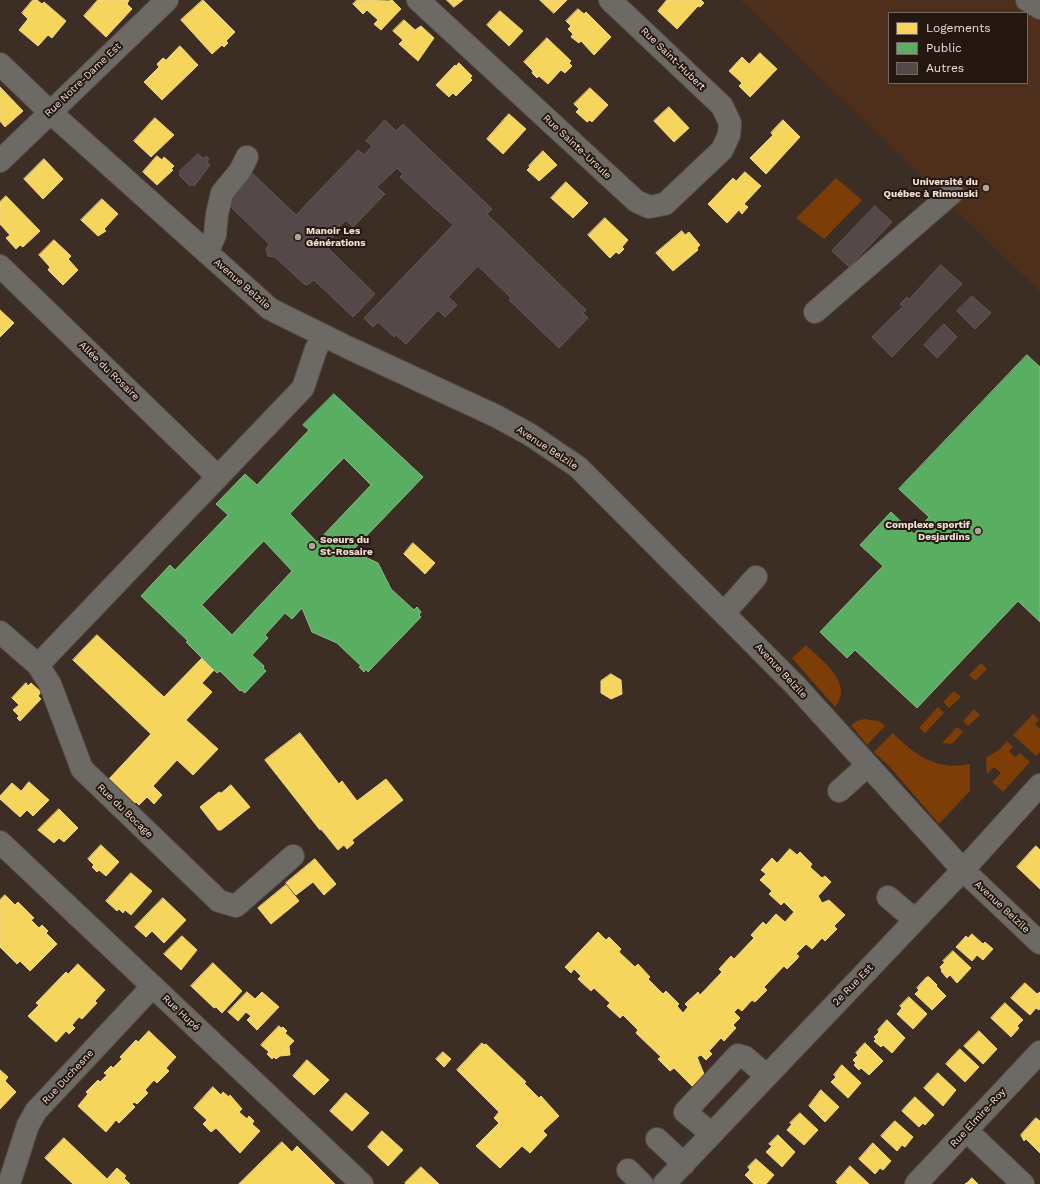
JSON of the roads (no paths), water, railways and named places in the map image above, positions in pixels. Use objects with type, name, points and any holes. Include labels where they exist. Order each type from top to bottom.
[{"type":"street","name":"Rue Notre-Dame Est","points":[[0,161],[167,0]]},
{"type":"street","name":"Rue Sainte-Ursule","points":[[418,0],[636,201],[649,207],[665,204],[722,150],[729,135],[730,123]]},
{"type":"street","name":"Rue Saint-Hubert","points":[[610,0],[722,106],[730,123]]},
{"type":"street","points":[[1027,0],[1040,8]]},
{"type":"street","name":"Avenue Belzile","points":[[0,64],[50,112],[270,309],[323,336],[496,416],[529,434],[612,490],[796,686],[963,870],[1040,942]]},
{"type":"street","points":[[815,312],[952,193]]},
{"type":"street","name":"Allée du Rosaire","points":[[0,266],[218,477]]},
{"type":"street","points":[[38,665],[303,388],[316,349],[323,336]]},
{"type":"street","points":[[725,612],[756,577]]},
{"type":"street","name":"Rue du Bocage","points":[[0,632],[38,665],[50,684],[82,769],[219,901],[236,906],[292,856]]},
{"type":"street","points":[[839,791],[868,765]]},
{"type":"street","name":"2e Rue Est","points":[[664,1184],[963,870],[1040,785]]},
{"type":"street","name":"Rue Hupé","points":[[0,842],[362,1184]]},
{"type":"street","points":[[888,898],[915,920]]},
{"type":"street","name":"Rue Duchesne","points":[[9,1184],[28,1125],[36,1111],[153,986]]},
{"type":"street","name":"Rue Elmire-Roy","points":[[916,1184],[1040,1052]]},
{"type":"street","points":[[712,1134],[685,1112],[738,1055],[745,1057],[767,1076]]},
{"type":"street","points":[[967,1131],[1023,1184]]},
{"type":"street","points":[[658,1139],[684,1164]]},
{"type":"place","name":"Université du Québec à Rimouski","points":[[986,188]]},
{"type":"place","name":"Manoir Les Générations","points":[[298,237]]},
{"type":"place","name":"Complexe sportif Desjardins","points":[[978,531]]},
{"type":"place","name":"Soeurs du St-Rosaire","points":[[312,546]]}]
